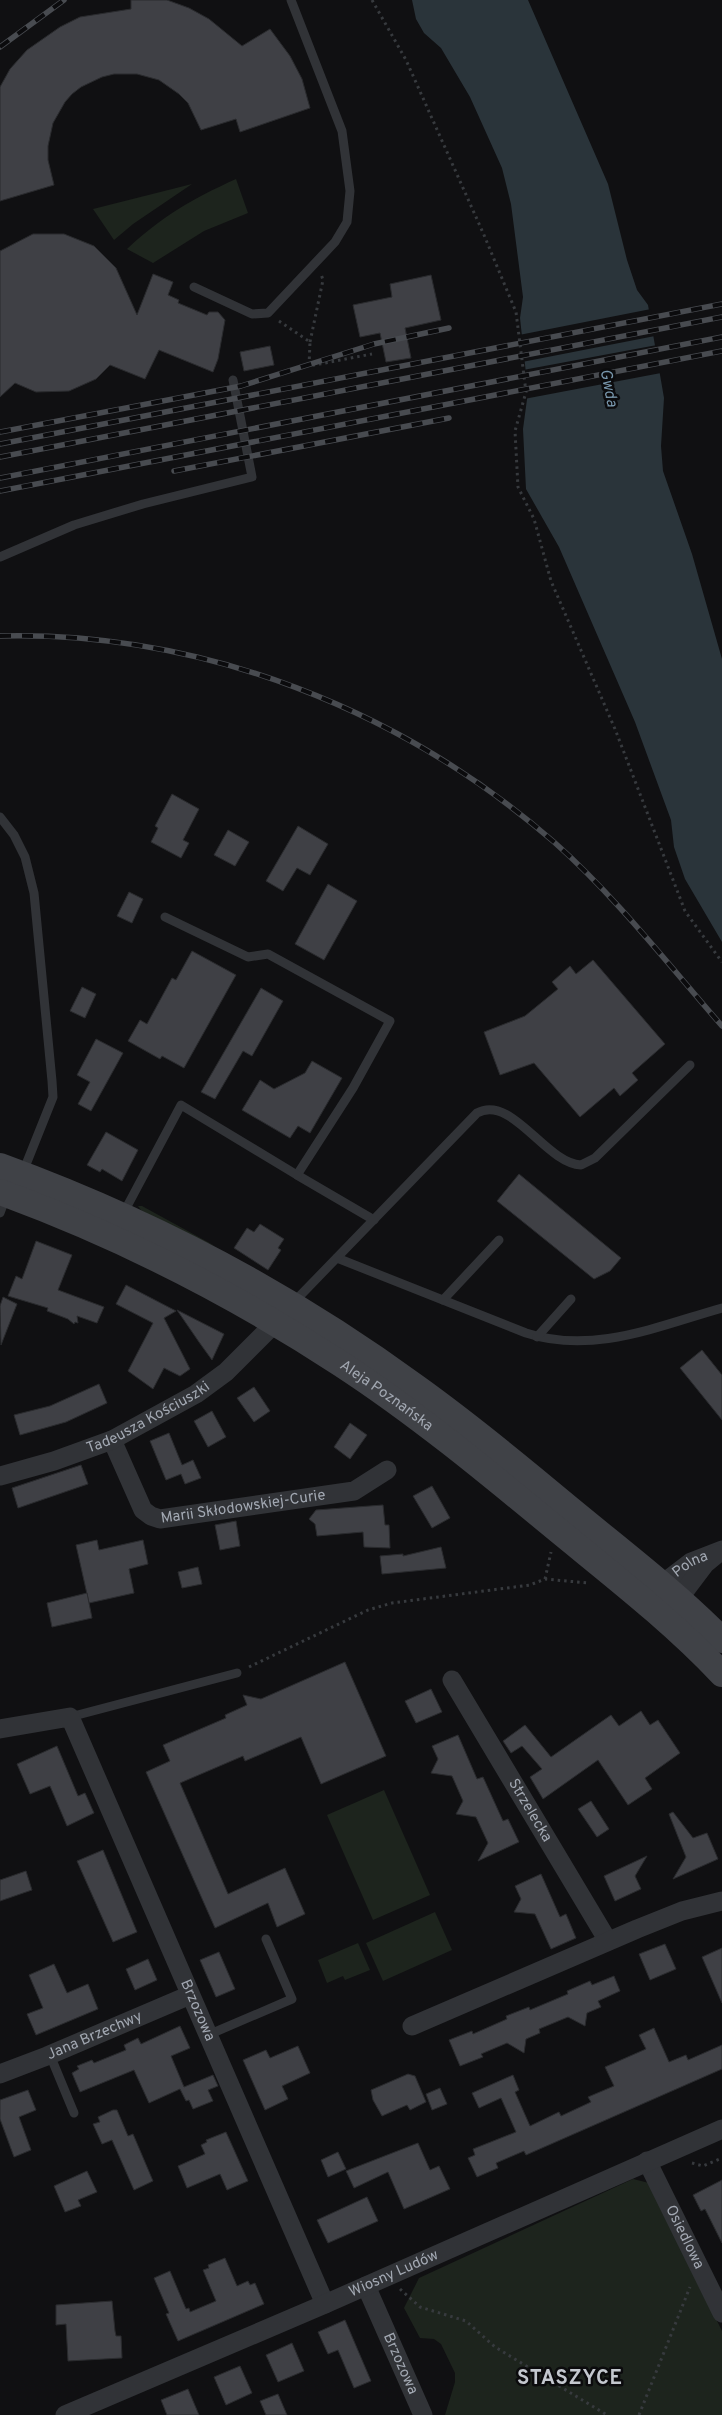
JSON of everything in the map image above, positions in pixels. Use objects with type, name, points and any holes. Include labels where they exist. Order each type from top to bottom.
[{"type":"main road","name":"Aleja Poznańska","points":[[6,1188],[122,1216],[213,1260],[283,1314],[342,1364],[425,1423],[615,1578],[662,1600],[722,1674]]},
{"type":"main road","name":"Aleja Poznańska","points":[[6,1188],[136,1249],[283,1314],[382,1363],[454,1415],[662,1600],[722,1640]]},
{"type":"street","name":"Tadeusza Kościuszki","points":[[0,1476],[54,1461],[112,1440],[206,1388],[226,1372],[283,1314]]},
{"type":"street","name":"Marii Skłodowskiej-Curie","points":[[112,1440],[143,1510],[151,1516],[160,1518],[354,1490],[387,1470]]},
{"type":"street","name":"Strzelecka","points":[[452,1680],[608,1942]]},
{"type":"street","points":[[0,1729],[70,1717]]},
{"type":"street","name":"Brzozowa","points":[[70,1717],[325,2304]]},
{"type":"street","points":[[412,2026],[682,1911],[722,1901]]},
{"type":"street","name":"Jana Brzechwy","points":[[0,2074],[50,2055],[190,1995]]},
{"type":"street","name":"Wiosny Ludów","points":[[65,2415],[325,2304],[722,2129]]},
{"type":"street","name":"Osiedlowa","points":[[647,2161],[722,2313]]},
{"type":"street","name":"Brzozowa","points":[[366,2286],[423,2415]]},
{"type":"lane","points":[[194,287],[252,314],[268,313],[335,242],[347,222],[350,191],[342,131],[291,0]]},
{"type":"lane","points":[[0,557],[74,525],[143,504],[252,477],[233,380]]},
{"type":"lane","points":[[0,817],[14,835],[25,857],[33,885],[53,1097],[6,1188]]},
{"type":"lane","points":[[165,917],[248,958],[268,954],[390,1021],[353,1088],[297,1175]]},
{"type":"lane","points":[[283,1314],[477,1112],[484,1109],[500,1110],[565,1161],[581,1165],[595,1158],[690,1066]]},
{"type":"lane","points":[[122,1216],[180,1105],[374,1220]]},
{"type":"lane","points":[[443,1300],[499,1240]]},
{"type":"lane","points":[[337,1258],[537,1337],[569,1342],[600,1341],[722,1308]]},
{"type":"lane","points":[[537,1337],[571,1299]]},
{"type":"lane","points":[[70,1717],[237,1673]]},
{"type":"lane","points":[[208,2035],[292,1999],[266,1939]]},
{"type":"lane","points":[[50,2055],[74,2113]]},
{"type":"path","points":[[372,0],[406,60],[516,312],[526,392],[515,431],[518,487],[534,519],[551,581],[615,729],[685,911],[722,962]]},
{"type":"path","points":[[317,262],[323,280],[310,342],[309,366],[372,354]]},
{"type":"path","points":[[268,313],[310,342]]},
{"type":"path","points":[[545,1578],[553,1544]]},
{"type":"path","points":[[260,1662],[368,1610],[392,1603],[530,1585],[545,1578],[590,1583],[607,1588],[615,1578]]},
{"type":"path","points":[[639,2415],[699,2265]]},
{"type":"path","points":[[396,2286],[420,2307],[466,2322],[495,2347],[607,2415]]},
{"type":"shaded area","points":[[236,179],[248,213],[204,231],[153,263],[127,249],[178,209]]},
{"type":"shaded area","points":[[192,184],[133,224],[114,240],[93,209]]},
{"type":"shaded area","points":[[138,1206],[142,1206],[215,1246],[175,1230],[141,1210]]},
{"type":"shaded area","points":[[384,1790],[430,1895],[373,1920],[327,1815]]},
{"type":"shaded area","points":[[435,1912],[452,1950],[383,1981],[366,1943]]},
{"type":"shaded area","points":[[358,1943],[370,1970],[345,1980],[343,1976],[327,1983],[318,1960]]},
{"type":"shaded area","points":[[633,2179],[649,2183],[722,2331],[722,2415],[445,2415],[455,2382],[455,2373],[441,2344],[434,2339],[420,2338],[404,2308],[419,2278]]},
{"type":"water","name":"Gwda","points":[[412,0],[528,0],[608,184],[627,260],[637,290],[648,305],[664,398],[661,446],[663,471],[692,554],[722,659],[722,942],[685,879],[674,847],[671,820],[635,722],[559,547],[526,489],[523,429],[528,392],[520,318],[523,297],[511,204],[502,168],[470,97],[441,48],[424,33],[416,19]]},
{"type":"pier","points":[[651,309],[655,336],[522,362],[519,335]]},
{"type":"pier","points":[[657,345],[661,373],[524,399],[523,370]]},
{"type":"building","points":[[131,0],[167,0],[189,8],[209,19],[242,46],[270,29],[290,56],[302,79],[310,108],[240,132],[236,119],[201,130],[188,103],[159,80],[137,74],[114,74],[102,77],[81,87],[72,94],[53,123],[48,146],[48,160],[54,185],[0,201],[0,87],[10,69],[27,50],[60,27],[80,17],[131,9]]},
{"type":"building","points":[[33,234],[64,234],[94,246],[116,268],[137,315],[153,274],[173,282],[168,295],[179,300],[178,303],[207,315],[209,312],[218,312],[225,320],[218,359],[213,372],[159,350],[145,379],[110,365],[96,379],[69,391],[36,392],[15,383],[0,397],[0,251]]},
{"type":"building","points":[[431,275],[441,320],[405,328],[411,358],[386,362],[380,333],[360,337],[353,305],[392,297],[390,284]]},
{"type":"building","points":[[270,346],[274,365],[244,371],[240,352]]},
{"type":"building","points":[[172,794],[199,809],[183,840],[189,843],[181,858],[151,842],[158,828],[155,826]]},
{"type":"building","points":[[298,826],[328,844],[310,875],[297,868],[283,891],[266,881]]},
{"type":"building","points":[[228,830],[249,842],[235,866],[214,855]]},
{"type":"building","points":[[328,884],[357,901],[324,960],[295,944]]},
{"type":"building","points":[[129,892],[143,899],[132,923],[117,916]]},
{"type":"building","points":[[192,951],[236,975],[184,1068],[162,1056],[160,1059],[128,1041],[140,1020],[147,1024],[172,978],[176,980]]},
{"type":"building","points":[[593,960],[665,1044],[632,1073],[638,1080],[620,1096],[614,1088],[580,1117],[534,1063],[500,1075],[484,1032],[525,1016],[558,989],[552,982],[570,966],[576,974]]},
{"type":"building","points":[[82,987],[96,994],[85,1018],[70,1011]]},
{"type":"building","points":[[261,988],[283,1001],[252,1056],[243,1051],[215,1099],[201,1092]]},
{"type":"building","points":[[96,1039],[123,1053],[91,1111],[78,1104],[90,1082],[77,1075]]},
{"type":"building","points":[[312,1061],[342,1078],[310,1133],[298,1126],[290,1138],[242,1110],[260,1080],[274,1089],[305,1073]]},
{"type":"building","points":[[106,1132],[138,1150],[122,1181],[102,1169],[100,1172],[87,1165]]},
{"type":"building","points":[[519,1174],[621,1258],[610,1271],[594,1279],[497,1201]]},
{"type":"building","points":[[260,1224],[284,1239],[278,1248],[281,1250],[268,1270],[234,1248],[247,1228],[254,1232]]},
{"type":"building","points":[[36,1241],[72,1255],[58,1290],[104,1307],[97,1323],[77,1316],[78,1323],[75,1322],[74,1324],[68,1319],[47,1311],[48,1308],[8,1296],[16,1276],[22,1279]]},
{"type":"building","points":[[126,1285],[176,1311],[164,1318],[190,1369],[180,1376],[164,1368],[153,1389],[128,1371],[153,1323],[116,1304]]},
{"type":"building","points":[[3,1297],[17,1304],[1,1345],[0,1306]]},
{"type":"building","points":[[177,1310],[224,1334],[212,1360],[199,1342]]},
{"type":"building","points":[[702,1350],[722,1375],[722,1420],[680,1368]]},
{"type":"building","points":[[99,1384],[107,1403],[66,1422],[20,1435],[14,1415],[50,1406]]},
{"type":"building","points":[[254,1387],[270,1411],[254,1422],[237,1398]]},
{"type":"building","points":[[212,1411],[226,1437],[208,1447],[194,1421]]},
{"type":"building","points":[[350,1423],[367,1435],[350,1459],[334,1447]]},
{"type":"building","points":[[169,1433],[182,1465],[193,1460],[201,1478],[185,1484],[181,1474],[166,1480],[150,1441]]},
{"type":"building","points":[[81,1465],[88,1484],[18,1508],[12,1488]]},
{"type":"building","points":[[432,1486],[450,1518],[432,1528],[413,1496]]},
{"type":"building","points":[[383,1505],[385,1525],[389,1525],[390,1548],[364,1547],[363,1532],[317,1536],[315,1524],[309,1519],[316,1510]]},
{"type":"building","points":[[236,1521],[240,1546],[220,1550],[215,1525]]},
{"type":"building","points":[[97,1540],[99,1550],[143,1540],[148,1564],[129,1569],[134,1593],[89,1603],[76,1545]]},
{"type":"building","points":[[441,1547],[446,1568],[382,1574],[380,1556],[403,1554],[403,1556]]},
{"type":"building","points":[[198,1567],[202,1584],[182,1588],[178,1572]]},
{"type":"building","points":[[87,1593],[92,1618],[52,1627],[47,1603]]},
{"type":"building","points":[[345,1662],[386,1756],[321,1784],[301,1737],[245,1761],[243,1756],[180,1783],[228,1894],[285,1868],[305,1914],[277,1927],[268,1903],[215,1928],[146,1772],[170,1761],[163,1745],[226,1718],[225,1715],[247,1705],[243,1695],[261,1699]]},
{"type":"building","points":[[431,1689],[442,1712],[416,1723],[405,1701]]},
{"type":"building","points":[[641,1711],[650,1725],[658,1720],[680,1753],[645,1778],[652,1789],[628,1805],[598,1760],[543,1799],[530,1777],[542,1769],[522,1746],[511,1753],[503,1741],[525,1725],[551,1757],[611,1715],[619,1726]]},
{"type":"building","points":[[458,1735],[477,1779],[483,1777],[503,1821],[508,1819],[519,1842],[478,1861],[488,1843],[476,1817],[456,1814],[463,1801],[452,1776],[431,1773],[438,1759],[432,1746]]},
{"type":"building","points":[[57,1746],[78,1796],[85,1793],[94,1813],[67,1826],[50,1786],[30,1794],[17,1764]]},
{"type":"building","points":[[591,1801],[609,1829],[597,1837],[578,1809]]},
{"type":"building","points":[[673,1812],[693,1838],[707,1833],[718,1859],[673,1879],[686,1857],[669,1814]]},
{"type":"building","points":[[103,1850],[137,1932],[113,1942],[77,1861]]},
{"type":"building","points":[[647,1856],[635,1876],[641,1889],[615,1901],[604,1876]]},
{"type":"building","points":[[26,1871],[32,1890],[0,1901],[0,1880]]},
{"type":"building","points":[[541,1874],[560,1917],[566,1914],[576,1938],[551,1949],[535,1914],[514,1912],[521,1899],[515,1886]]},
{"type":"building","points":[[665,1944],[676,1969],[650,1980],[639,1954]]},
{"type":"building","points":[[722,1948],[722,2003],[702,1957]]},
{"type":"building","points":[[219,1952],[235,1989],[216,1997],[200,1960]]},
{"type":"building","points":[[148,1959],[157,1980],[135,1990],[126,1969]]},
{"type":"building","points":[[54,1964],[67,1993],[88,1984],[98,2009],[36,2035],[27,2014],[43,2008],[29,1975]]},
{"type":"building","points":[[614,1976],[620,1991],[598,2001],[601,2007],[587,2013],[585,2026],[568,2017],[539,2029],[540,2033],[526,2039],[524,2053],[507,2043],[481,2054],[483,2057],[460,2066],[449,2040],[472,2031],[473,2034],[507,2019],[506,2016],[529,2007],[530,2010],[568,1994],[567,1991],[590,1981],[592,1985]]},
{"type":"building","points":[[180,2026],[190,2048],[171,2056],[184,2087],[213,2075],[218,2086],[208,2090],[213,2101],[193,2109],[189,2100],[186,2101],[180,2089],[149,2103],[134,2070],[80,2092],[72,2073],[79,2069],[77,2066],[92,2060],[94,2063],[126,2050],[124,2045],[138,2038],[141,2044]]},
{"type":"building","points":[[654,2028],[669,2062],[686,2055],[688,2060],[722,2045],[722,2069],[526,2155],[524,2151],[496,2163],[498,2168],[477,2177],[468,2158],[475,2155],[473,2149],[516,2132],[501,2098],[479,2108],[472,2093],[513,2075],[519,2090],[515,2092],[530,2126],[559,2112],[561,2116],[591,2102],[588,2097],[614,2086],[605,2067],[646,2049],[639,2035]]},
{"type":"building","points":[[298,2046],[310,2073],[282,2086],[288,2099],[265,2110],[243,2060],[266,2050],[270,2058]]},
{"type":"building","points":[[408,2074],[415,2076],[426,2102],[410,2110],[407,2105],[382,2116],[373,2100],[371,2090]]},
{"type":"building","points":[[440,2088],[447,2104],[432,2110],[426,2094]]},
{"type":"building","points":[[28,2090],[36,2110],[19,2117],[31,2150],[14,2157],[0,2119],[0,2100]]},
{"type":"building","points":[[117,2110],[128,2136],[133,2134],[153,2181],[134,2190],[112,2140],[102,2144],[93,2124],[100,2122],[98,2117]]},
{"type":"building","points":[[226,2132],[248,2181],[227,2190],[220,2174],[187,2188],[178,2166],[205,2154],[201,2145],[207,2142],[206,2140]]},
{"type":"building","points":[[418,2143],[430,2170],[439,2166],[450,2189],[404,2209],[388,2172],[354,2188],[346,2171]]},
{"type":"building","points":[[338,2152],[346,2169],[328,2177],[321,2160]]},
{"type":"building","points":[[87,2171],[97,2192],[78,2200],[81,2206],[65,2212],[54,2186]]},
{"type":"building","points":[[722,2180],[722,2243],[705,2209],[701,2211],[693,2195]]},
{"type":"building","points":[[367,2197],[378,2221],[328,2243],[317,2220]]},
{"type":"building","points":[[225,2258],[237,2286],[248,2281],[250,2285],[255,2283],[264,2304],[178,2341],[166,2314],[169,2313],[154,2278],[170,2271],[186,2309],[189,2308],[190,2312],[216,2301],[203,2270],[209,2268],[208,2265]]},
{"type":"building","points":[[112,2301],[116,2336],[121,2336],[122,2358],[68,2361],[66,2324],[56,2325],[56,2305]]},
{"type":"building","points":[[345,2320],[371,2381],[354,2388],[338,2350],[328,2354],[318,2332]]},
{"type":"building","points":[[292,2343],[304,2371],[278,2382],[266,2355]]},
{"type":"building","points":[[240,2366],[252,2393],[226,2405],[214,2377]]},
{"type":"building","points":[[188,2389],[199,2415],[167,2415],[161,2400]]},
{"type":"building","points":[[278,2394],[287,2415],[266,2415],[260,2401]]},
{"type":"railway","points":[[0,47],[64,0]]},
{"type":"railway","points":[[0,444],[722,304]]},
{"type":"railway","points":[[0,457],[722,317]]},
{"type":"railway","points":[[0,432],[241,386],[374,344],[449,328]]},
{"type":"railway","points":[[0,478],[722,337]]},
{"type":"railway","points":[[0,491],[722,351]]},
{"type":"railway","points":[[174,471],[449,418]]},
{"type":"railway","points":[[0,636],[76,638],[151,648],[224,664],[296,688],[365,717],[432,753],[495,795],[577,863],[620,908],[722,1026]]},
{"type":"district","name":"STASZYCE","points":[[570,2379]]}]
